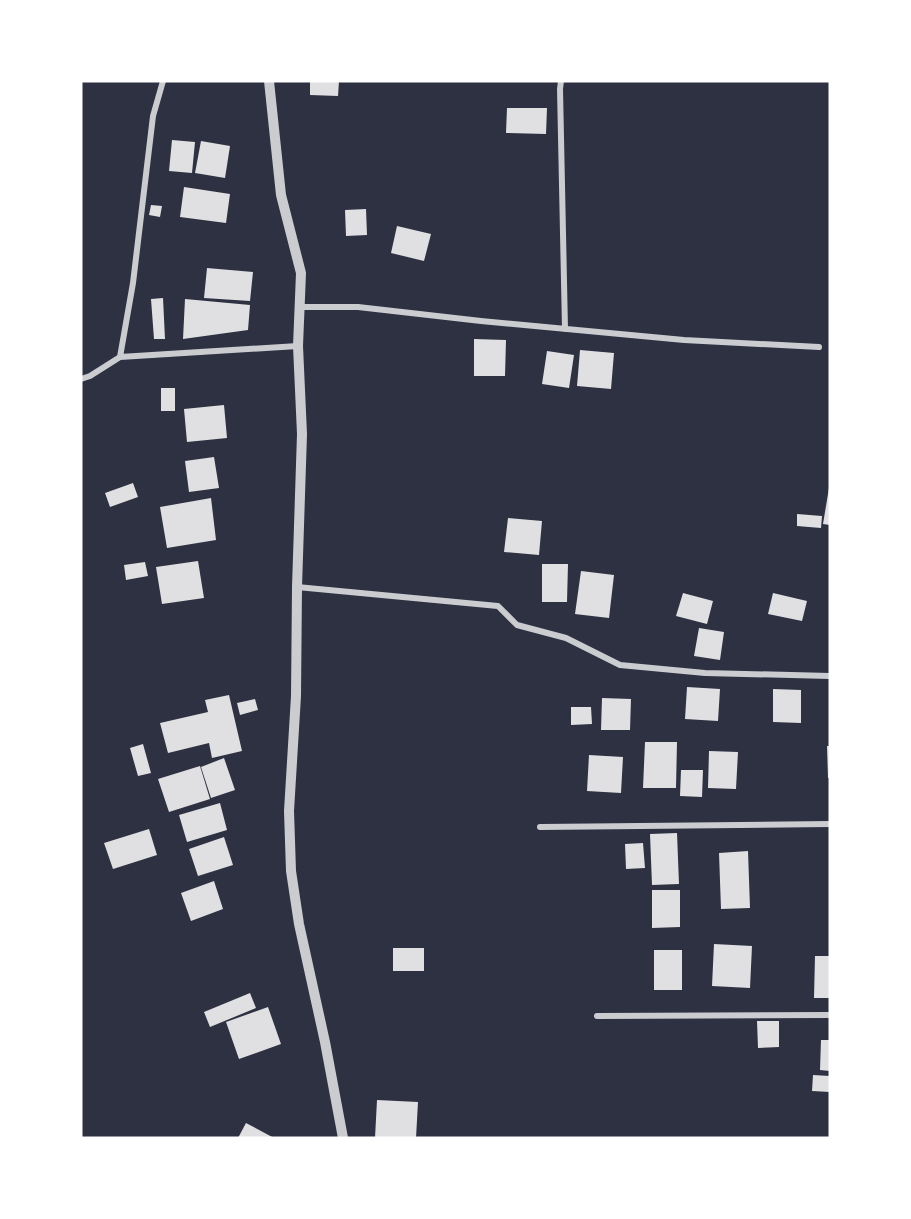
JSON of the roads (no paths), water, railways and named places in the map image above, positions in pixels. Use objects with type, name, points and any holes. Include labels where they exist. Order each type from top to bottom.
[{"type":"street","points":[[120,357],[133,283],[153,116],[163,81]]},
{"type":"street","points":[[269,81],[281,195],[301,273],[298,346],[302,434],[296,696],[289,811],[291,871],[299,924],[326,1042],[343,1138]]},
{"type":"street","points":[[561,81],[566,330]]},
{"type":"street","points":[[299,307],[358,307],[566,330],[684,340],[819,347]]},
{"type":"street","points":[[81,380],[120,357],[298,346]]},
{"type":"street","points":[[297,587],[498,606],[517,625],[566,638],[620,665],[705,673],[830,676]]},
{"type":"street","points":[[540,827],[830,824]]},
{"type":"street","points":[[597,1016],[830,1015]]}]
